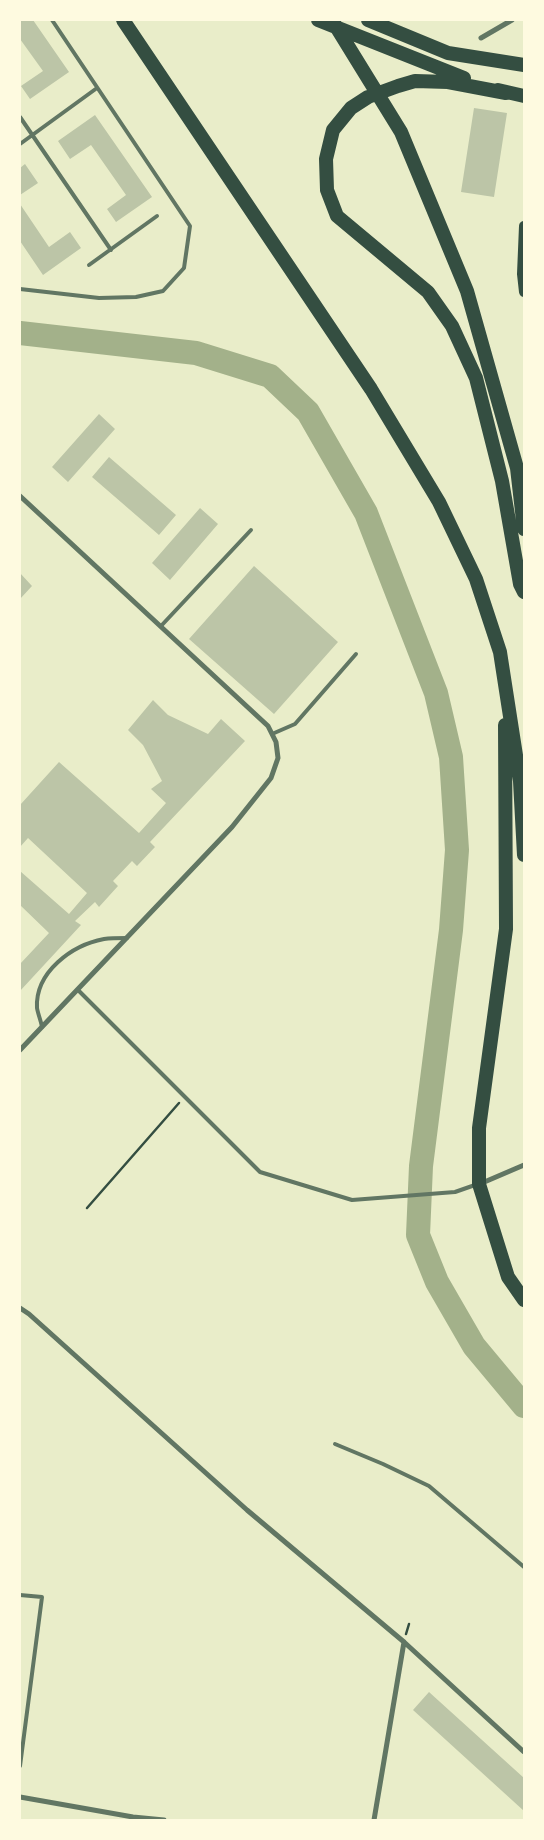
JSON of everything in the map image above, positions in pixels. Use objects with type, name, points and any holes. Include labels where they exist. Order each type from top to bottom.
[{"type":"highway","points":[[123,20],[372,389],[439,502],[476,579],[500,652],[506,684],[520,781],[524,855]]},
{"type":"highway","points":[[318,20],[438,69],[506,93]]},
{"type":"highway","points":[[332,20],[402,132],[468,292],[517,468],[524,529]]},
{"type":"highway","points":[[368,20],[448,53],[524,66]]},
{"type":"highway","points":[[524,96],[448,82],[415,81],[368,97],[351,108],[333,130],[326,159],[328,190],[337,216],[428,292],[452,326],[476,378],[502,481],[520,584],[524,592]]},
{"type":"highway","points":[[506,684],[506,929],[479,1128],[479,1184],[508,1277],[524,1300]]},
{"type":"main road","points":[[524,226],[522,274],[524,292]]},
{"type":"street","points":[[481,38],[512,20]]},
{"type":"street","points":[[20,496],[268,726],[276,742],[278,758],[271,778],[232,827],[20,1050]]},
{"type":"street","points":[[479,1184],[524,1165]]},
{"type":"street","points":[[20,1308],[30,1314],[247,1510],[404,1642],[524,1752]]},
{"type":"street","points":[[374,1820],[404,1642]]},
{"type":"street","points":[[20,1797],[133,1817],[164,1820]]},
{"type":"lane","points":[[20,289],[99,298],[136,297],[163,291],[184,268],[190,226],[52,20]]},
{"type":"lane","points":[[20,144],[97,88]]},
{"type":"lane","points":[[20,117],[111,250]]},
{"type":"lane","points":[[89,266],[158,216]]},
{"type":"lane","points":[[161,626],[252,530]]},
{"type":"lane","points":[[272,734],[295,724],[356,654]]},
{"type":"lane","points":[[42,1027],[37,1008],[40,986],[50,969],[78,948],[104,939],[127,938]]},
{"type":"lane","points":[[78,990],[260,1172],[352,1200],[455,1192],[479,1184]]},
{"type":"lane","points":[[335,1444],[429,1486],[524,1568]]},
{"type":"lane","points":[[20,1594],[42,1597],[20,1766]]},
{"type":"path","points":[[87,1208],[185,1096]]},
{"type":"building","points":[[20,20],[33,20],[69,72],[30,99],[21,86],[43,71],[20,39]]},
{"type":"building","points":[[474,108],[507,113],[494,197],[461,192]]},
{"type":"building","points":[[95,115],[152,197],[116,222],[107,209],[126,195],[91,145],[70,159],[58,141]]},
{"type":"building","points":[[25,164],[38,183],[20,195],[20,168]]},
{"type":"building","points":[[20,204],[49,247],[70,232],[81,248],[43,275],[20,241]]},
{"type":"building","points":[[99,414],[115,429],[68,482],[52,467]]},
{"type":"building","points":[[109,457],[176,515],[159,535],[92,477]]},
{"type":"building","points":[[200,508],[218,524],[170,580],[152,563]]},
{"type":"building","points":[[254,566],[338,642],[274,714],[189,639]]},
{"type":"building","points":[[20,573],[32,586],[20,599]]},
{"type":"building","points":[[153,700],[168,715],[208,734],[221,719],[245,741],[150,842],[155,847],[137,866],[132,861],[113,881],[118,886],[99,907],[95,902],[75,921],[81,925],[20,991],[20,964],[49,933],[20,905],[20,871],[69,914],[87,893],[28,838],[20,847],[20,805],[59,762],[139,833],[166,803],[151,789],[162,781],[143,745],[128,730]]},
{"type":"building","points":[[429,1692],[524,1778],[524,1811],[413,1710]]},
{"type":"waterway","points":[[20,333],[196,353],[270,376],[308,412],[366,513],[436,693],[451,757],[457,850],[451,930],[421,1166],[418,1235],[437,1282],[474,1346],[524,1406]]}]
